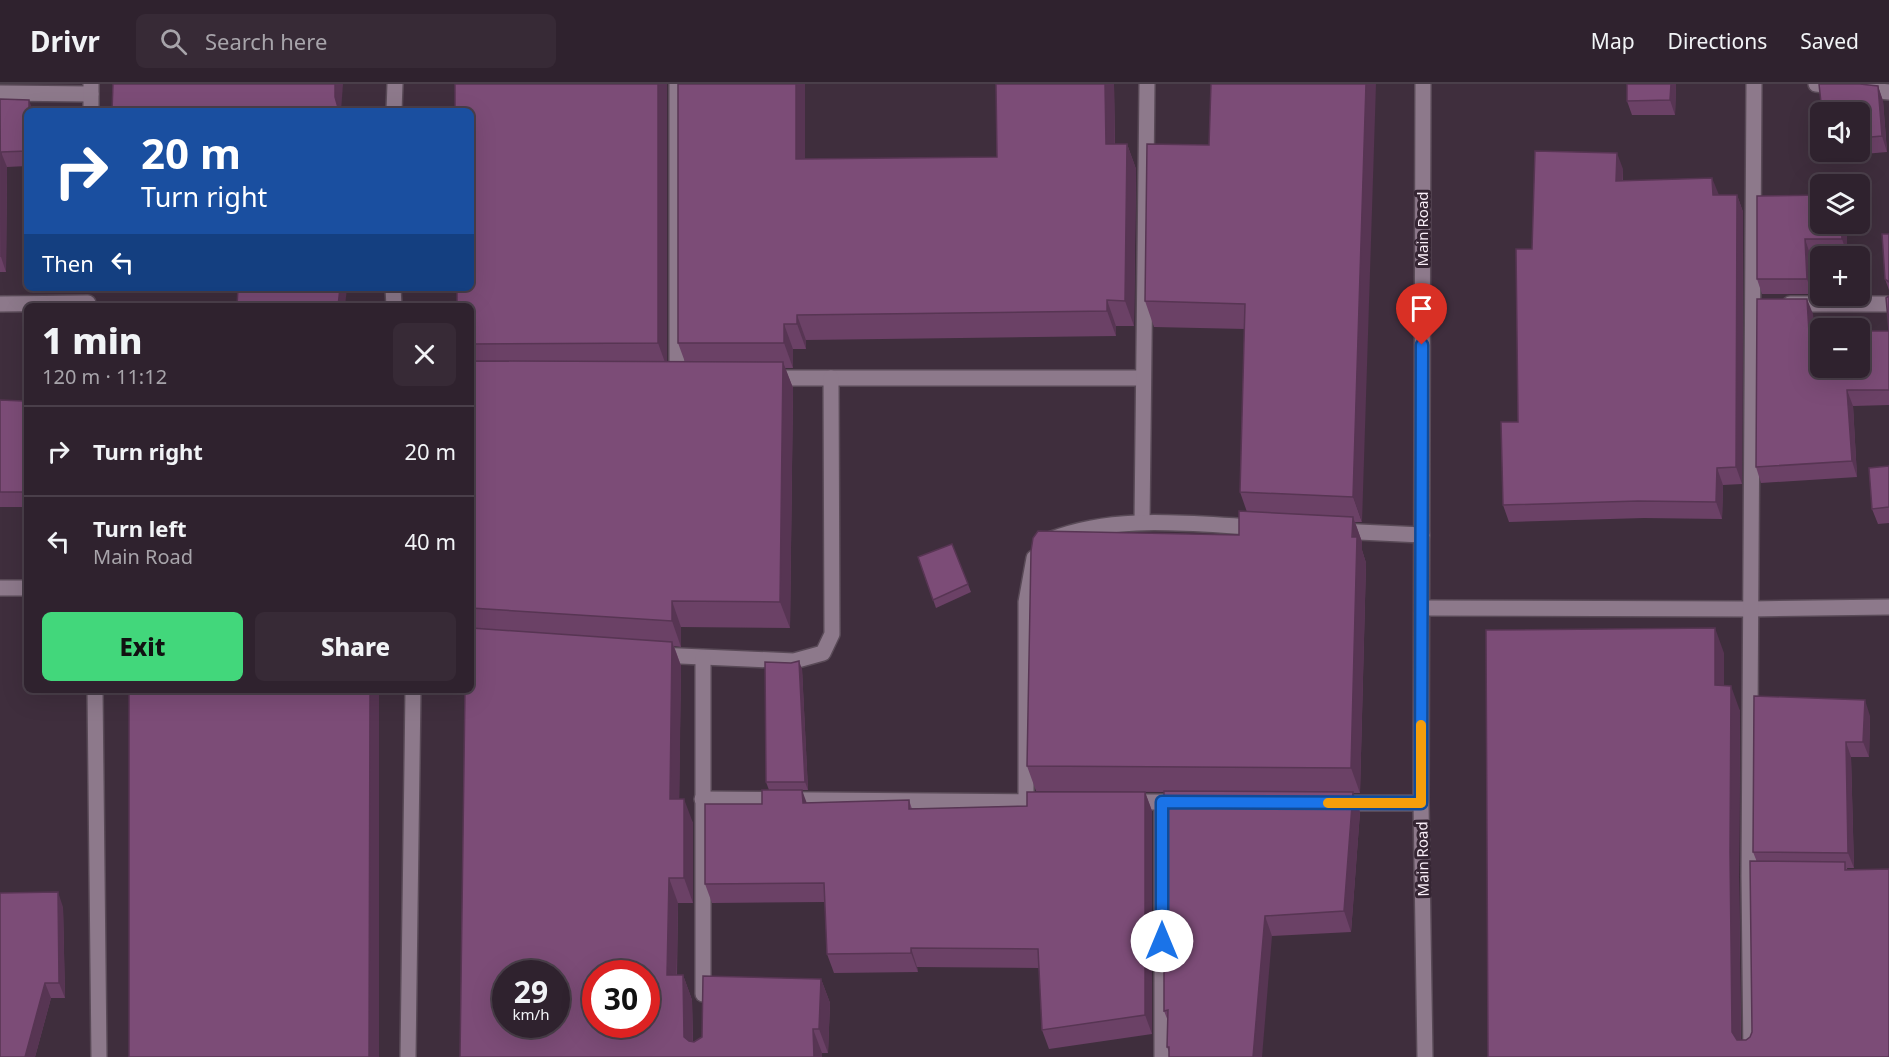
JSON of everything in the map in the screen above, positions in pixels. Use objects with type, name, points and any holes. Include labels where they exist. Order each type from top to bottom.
[{"type":"street","points":[[394,108],[395,84]]},
{"type":"street","points":[[677,84],[677,378]]},
{"type":"street","points":[[1142,522],[1147,84]]},
{"type":"street","name":"Main Road","points":[[1423,84],[1421,803],[1425,1057]]},
{"type":"street","points":[[1751,1057],[1755,877],[1751,609],[1764,304],[1754,84]]},
{"type":"street","points":[[1816,84],[1889,92]]},
{"type":"street","points":[[0,93],[91,89],[91,108]]},
{"type":"street","points":[[0,304],[88,299]]},
{"type":"street","points":[[1764,304],[1889,304]]},
{"type":"street","points":[[748,378],[1143,378]]},
{"type":"street","points":[[645,654],[794,661],[823,653],[832,634],[831,378]]},
{"type":"street","points":[[1026,802],[1026,602],[1034,559],[1047,541],[1075,530],[1142,522],[1270,528]]},
{"type":"street","points":[[1329,531],[1422,535]]},
{"type":"street","points":[[0,588],[24,588]]},
{"type":"street","points":[[1422,608],[1889,607]]},
{"type":"street","points":[[703,1012],[704,658]]},
{"type":"street","points":[[95,693],[99,1057]]},
{"type":"street","points":[[408,1057],[413,693]]},
{"type":"street","points":[[702,800],[1060,802]]},
{"type":"street","points":[[1117,802],[1198,802]]},
{"type":"street","points":[[1162,802],[1162,1057]]},
{"type":"street","points":[[1327,803],[1421,803]]},
{"type":"building","points":[[113,84],[335,84],[338,108],[112,108]]},
{"type":"building","points":[[455,84],[658,84],[658,343],[474,344],[474,303],[457,303],[457,291],[474,291],[474,108],[455,108]]},
{"type":"building","points":[[678,84],[796,84],[796,159],[997,157],[996,84],[1105,84],[1106,144],[1127,144],[1125,301],[1107,300],[1107,311],[797,315],[797,324],[784,324],[784,343],[678,343]]},
{"type":"building","points":[[1211,84],[1366,84],[1353,497],[1240,492],[1245,304],[1145,301],[1147,144],[1209,145]]},
{"type":"building","points":[[1627,84],[1671,84],[1670,100],[1627,101]]},
{"type":"building","points":[[1819,84],[1878,86],[1882,136],[1870,137],[1870,102],[1821,102]]},
{"type":"building","points":[[0,99],[29,100],[29,108],[24,108],[24,151],[1,152],[1,257]]},
{"type":"building","points":[[1535,151],[1617,153],[1616,181],[1712,178],[1713,195],[1737,195],[1736,467],[1717,468],[1716,502],[1638,501],[1503,505],[1501,422],[1518,422],[1516,249],[1532,249]]},
{"type":"building","points":[[1810,195],[1810,234],[1842,234],[1842,239],[1805,239],[1807,279],[1757,279],[1757,196]]},
{"type":"building","points":[[1882,234],[1889,234],[1889,282],[1885,279]]},
{"type":"building","points":[[238,291],[340,291],[338,303],[237,303]]},
{"type":"building","points":[[1889,296],[1889,331],[1886,298]]},
{"type":"building","points":[[1757,299],[1807,299],[1810,378],[1870,378],[1870,331],[1889,331],[1889,390],[1847,390],[1852,461],[1756,467]]},
{"type":"building","points":[[474,361],[783,362],[780,602],[672,601],[672,621],[474,608]]},
{"type":"building","points":[[0,400],[23,401],[24,492],[0,492]]},
{"type":"building","points":[[1889,466],[1889,507],[1872,509],[1869,468]]},
{"type":"building","points":[[1239,511],[1353,517],[1352,537],[1357,537],[1351,768],[1027,766],[1031,551],[1033,538],[1038,531],[1239,535]]},
{"type":"building","points":[[952,544],[968,584],[933,600],[918,557]]},
{"type":"building","points":[[474,628],[672,642],[670,799],[684,799],[684,878],[669,878],[667,975],[683,975],[684,1037],[694,1042],[702,1037],[703,976],[821,979],[819,1029],[813,1029],[814,1057],[460,1057],[465,693],[474,693]]},
{"type":"building","points":[[1715,628],[1715,685],[1731,686],[1732,1032],[1737,1040],[1746,1040],[1752,1032],[1750,861],[1845,862],[1845,870],[1889,869],[1889,1057],[1488,1057],[1486,630]]},
{"type":"building","points":[[799,661],[805,782],[766,782],[765,662]]},
{"type":"building","points":[[129,693],[370,693],[369,1057],[129,1057]]},
{"type":"building","points":[[1754,696],[1865,700],[1863,742],[1846,742],[1848,853],[1753,852]]},
{"type":"building","points":[[762,790],[802,790],[803,803],[909,800],[909,809],[1027,806],[1027,792],[1145,792],[1145,1015],[1042,1030],[1038,949],[911,948],[911,953],[827,954],[824,883],[705,884],[705,804],[762,804]]},
{"type":"building","points":[[1164,791],[1353,792],[1344,911],[1265,916],[1253,1057],[1169,1057],[1168,1010],[1164,1011]]},
{"type":"building","points":[[58,892],[59,983],[45,983],[25,1057],[0,1057],[0,893]]},
{"type":"slow traffic","points":[[1328,803],[1421,803],[1421,725]]},
{"type":"route","points":[[1162,941],[1162,802],[1421,803],[1422,345]]}]
